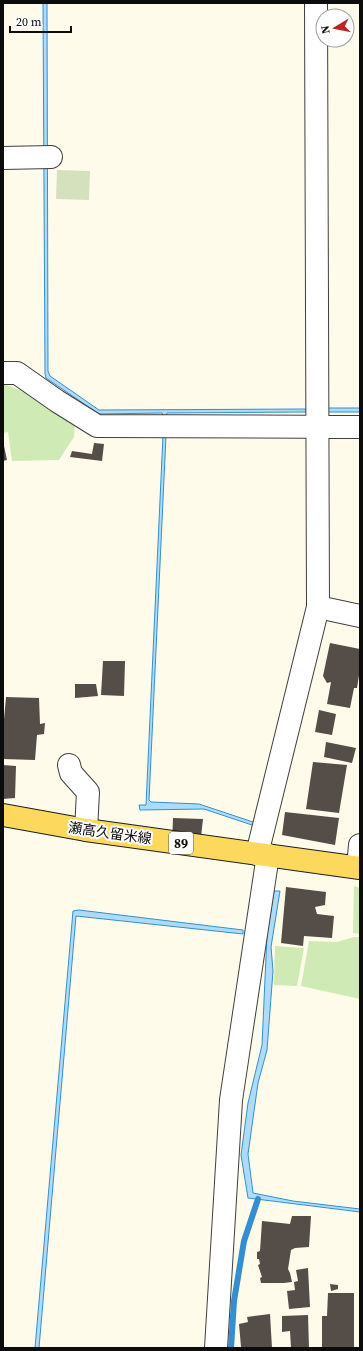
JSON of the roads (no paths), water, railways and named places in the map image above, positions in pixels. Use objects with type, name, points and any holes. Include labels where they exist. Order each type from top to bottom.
[{"type":"main road","name":"瀬高久留米線","points":[[3,815],[86,830],[359,867]]},
{"type":"street","points":[[216,1348],[231,1100],[262,854],[318,607],[316,3]]},
{"type":"street","points":[[3,158],[51,156]]},
{"type":"street","points":[[3,373],[17,373],[57,401],[97,426],[360,428]]},
{"type":"street","points":[[318,607],[360,616]]},
{"type":"street","points":[[69,765],[71,773],[88,792],[86,830]]},
{"type":"street","points":[[359,867],[360,846]]},
{"type":"water","points":[[43,3],[47,3],[48,371],[50,376],[99,410],[306,409],[306,412],[167,413],[166,416],[163,417],[162,413],[99,414],[46,378]]},
{"type":"water","points":[[327,408],[360,408],[360,412],[328,412]]},
{"type":"water","points":[[163,435],[166,436],[149,800],[151,802],[199,804],[256,823],[255,826],[204,809],[140,810],[139,805],[146,805]]},
{"type":"water","points":[[274,891],[280,891],[271,947],[273,971],[267,1050],[258,1083],[248,1154],[253,1193],[293,1201],[360,1209],[360,1212],[248,1198],[241,1155],[248,1103],[262,1045],[267,935]]},
{"type":"water","points":[[79,910],[243,930],[243,934],[76,916],[39,1348],[35,1348],[73,911]]},
{"type":"waterway","points":[[231,1348],[234,1301],[244,1241],[258,1199]]}]
